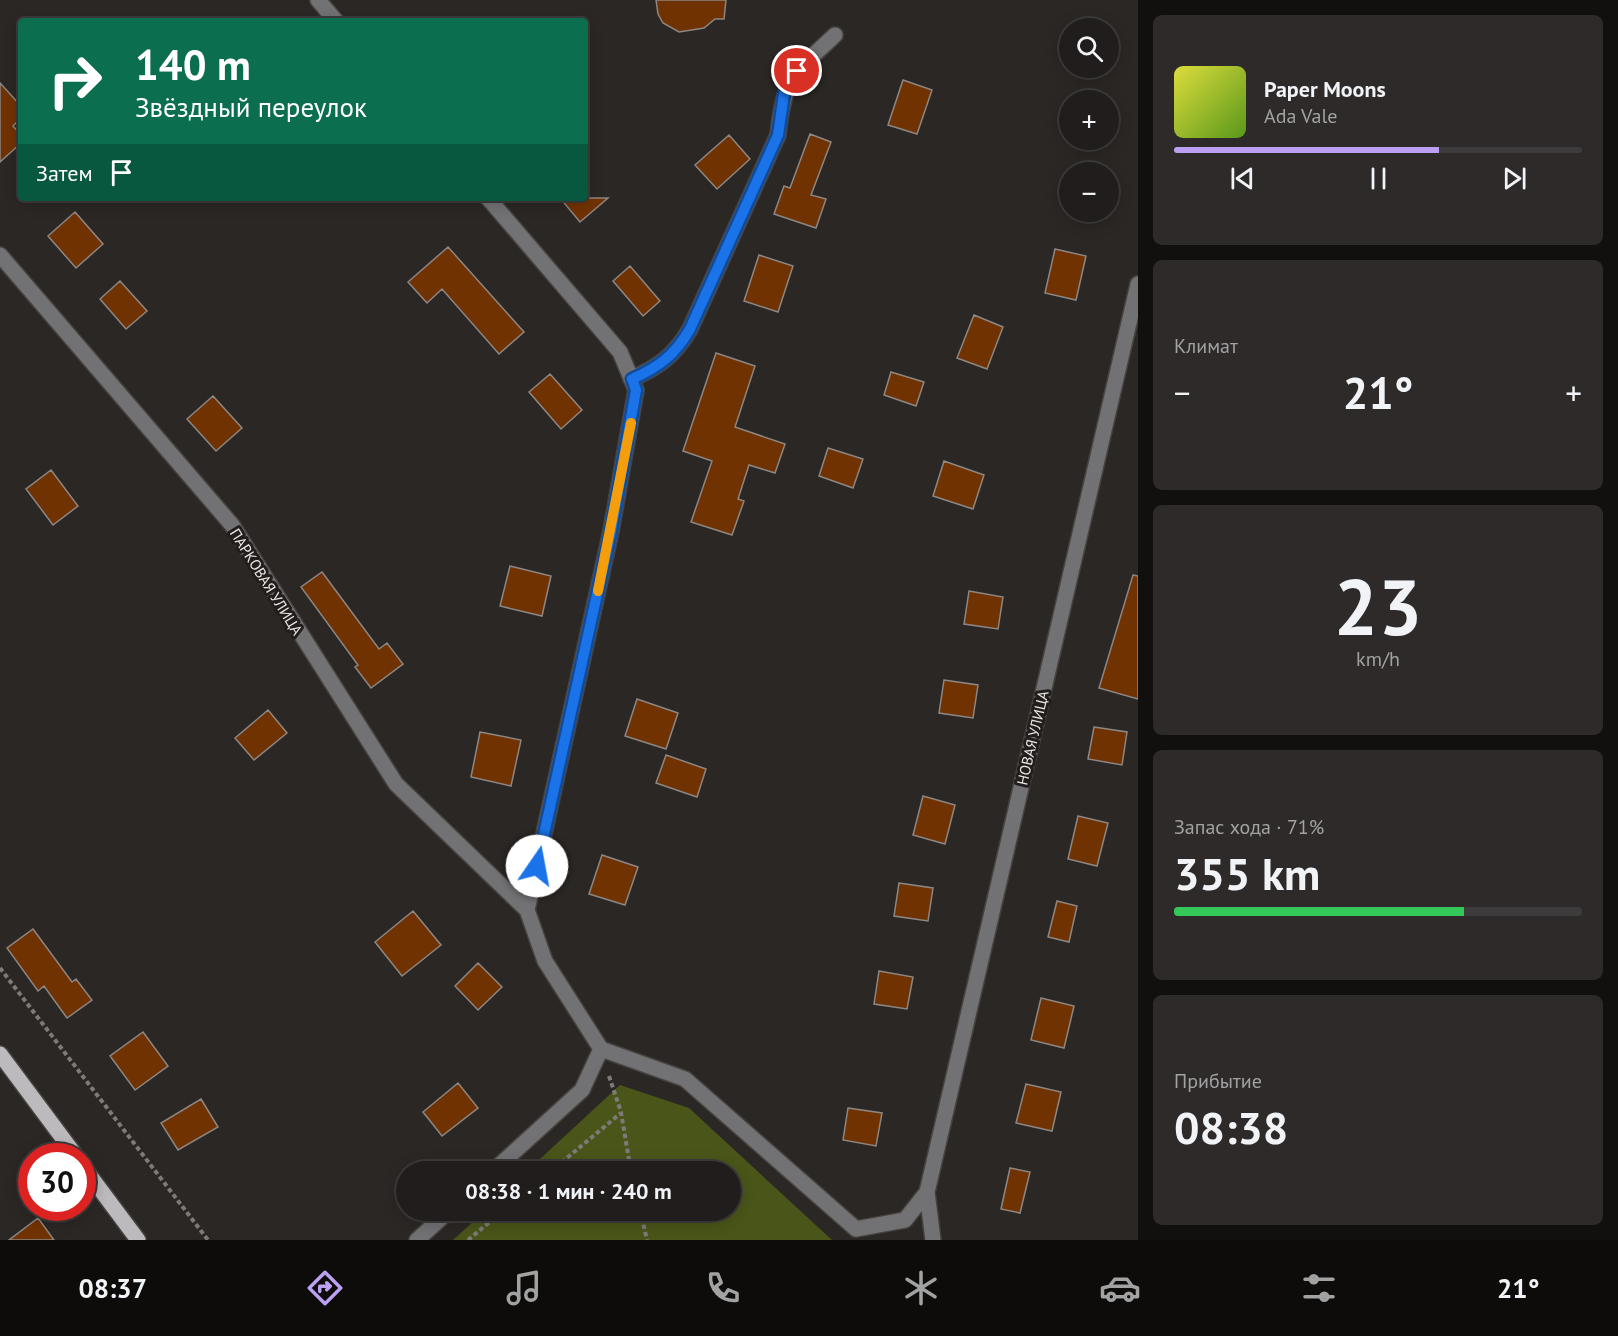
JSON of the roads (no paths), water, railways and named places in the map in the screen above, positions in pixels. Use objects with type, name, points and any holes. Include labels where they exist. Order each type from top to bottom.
[{"type":"main road","points":[[0,1054],[66,1143]]},
{"type":"main road","points":[[96,1184],[138,1240]]},
{"type":"street","points":[[318,0],[333,18]]},
{"type":"street","points":[[632,379],[663,363],[678,350],[690,329],[778,135],[781,105],[788,84],[797,71],[835,36]]},
{"type":"street","points":[[491,201],[620,352],[636,390],[611,531],[527,910]]},
{"type":"street","name":"ПАРКОВАЯ УЛИЦА","points":[[0,255],[232,525],[396,784],[527,910],[545,961],[601,1049]]},
{"type":"street","name":"НОВАЯ УЛИЦА","points":[[927,1192],[1138,284]]},
{"type":"street","points":[[504,1161],[582,1090],[601,1049],[685,1079],[856,1229],[904,1220],[927,1192]]},
{"type":"street","points":[[927,1192],[933,1240]]},
{"type":"street","points":[[417,1240],[438,1221]]}]
